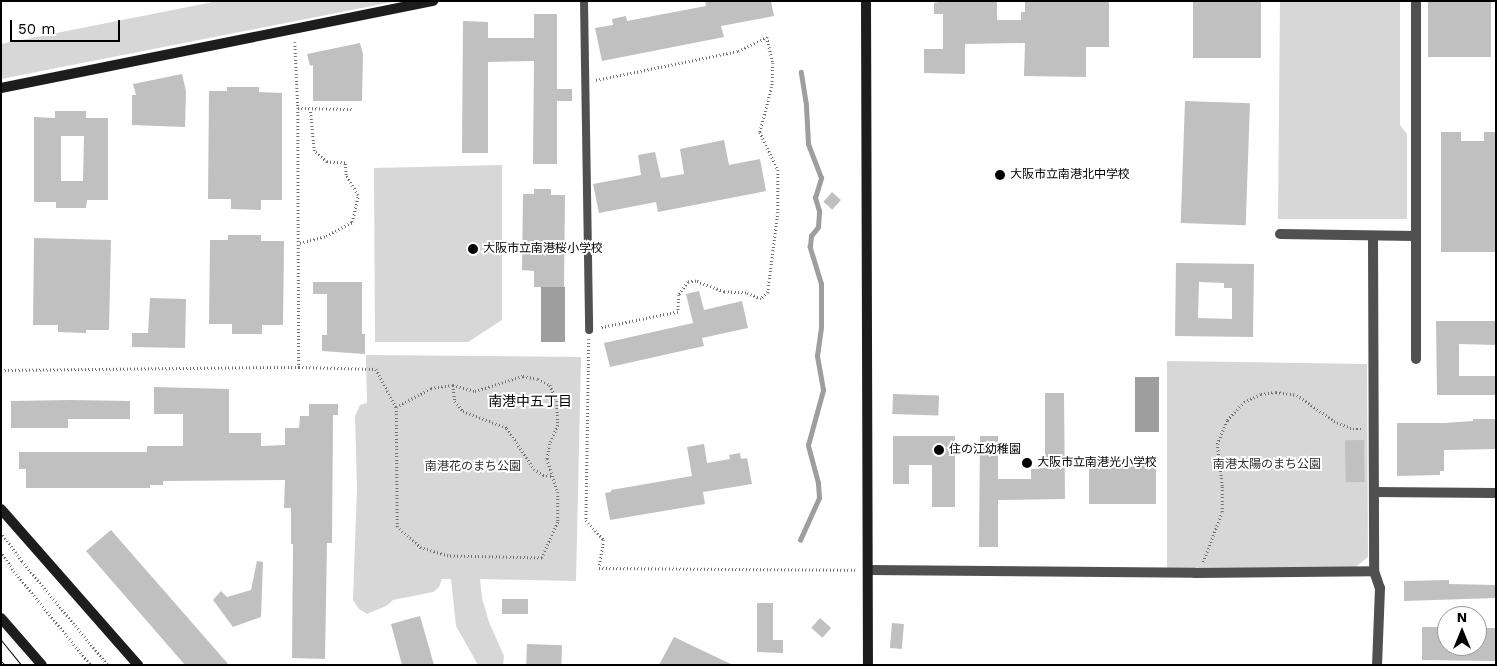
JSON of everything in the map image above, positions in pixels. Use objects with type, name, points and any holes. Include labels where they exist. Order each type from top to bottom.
[{"type":"street","points":[[1,88],[434,1]]},
{"type":"street","points":[[866,1],[868,665]]},
{"type":"street","points":[[1416,1],[1416,359]]},
{"type":"street","points":[[1280,234],[1415,236]]},
{"type":"street","points":[[1373,236],[1374,572],[1380,588],[1377,665]]},
{"type":"street","points":[[1374,492],[1496,493]]},
{"type":"street","points":[[1,509],[138,665]]},
{"type":"street","points":[[868,570],[1195,573],[1374,572]]},
{"type":"street","points":[[1,618],[42,665]]},
{"type":"lane","points":[[584,1],[589,330]]},
{"type":"path","points":[[294,29],[298,108],[300,243],[299,367]]},
{"type":"path","points":[[584,82],[738,51],[767,37],[773,63],[772,87],[760,132],[778,170],[778,212],[768,292],[761,299],[746,293],[724,292],[696,281],[688,282],[679,295],[678,312],[589,330],[586,520],[604,540],[599,568],[868,570]]},
{"type":"path","points":[[298,108],[352,109]]},
{"type":"path","points":[[300,243],[326,236],[352,222],[358,195],[346,175],[345,163],[327,162],[314,150],[310,109]]},
{"type":"path","points":[[1,370],[299,367],[376,369],[396,407],[397,528],[421,548],[448,556],[542,558],[558,522],[558,492],[547,459],[550,444],[558,425],[557,401],[550,385],[538,379],[523,376],[475,391],[453,385],[432,388],[396,407]]},
{"type":"path","points":[[453,385],[455,402],[464,411],[507,428],[534,469],[543,475],[552,476]]},
{"type":"path","points":[[1195,573],[1207,556],[1222,512],[1222,486],[1217,444],[1227,420],[1244,402],[1261,394],[1276,392],[1297,395],[1334,421],[1353,429],[1374,428]]},
{"type":"path","points":[[1,532],[22,561],[108,665]]},
{"type":"path","points":[[1,551],[14,571],[91,665]]},
{"type":"green space","points":[[218,1],[397,1],[1,79],[1,44]]},
{"type":"green space","points":[[1280,1],[1400,1],[1400,125],[1407,134],[1407,219],[1278,219]]},
{"type":"green space","points":[[502,165],[502,320],[468,342],[375,342],[374,168]]},
{"type":"green space","name":"南港花のまち公園","points":[[366,355],[581,357],[576,581],[480,579],[482,598],[489,622],[504,656],[503,665],[478,665],[456,626],[451,579],[442,579],[439,587],[433,592],[393,600],[386,606],[367,614],[359,609],[353,600],[357,487],[355,416],[360,405],[367,403]]},
{"type":"green space","name":"南港太陽のまち公園","points":[[1167,361],[1367,364],[1368,557],[1353,569],[1167,568]]},
{"type":"shaded area","points":[[541,287],[565,287],[565,342],[541,342]]},
{"type":"shaded area","points":[[1135,377],[1159,377],[1159,432],[1135,432]]},
{"type":"building","points":[[705,1],[771,1],[774,16],[721,26],[724,37],[602,61],[595,28],[613,25],[612,19],[626,16],[627,21],[706,6]]},
{"type":"building","points":[[944,1],[997,1],[997,20],[1021,20],[1021,12],[1025,12],[1025,1],[1109,1],[1109,47],[1086,47],[1086,77],[1024,76],[1025,43],[965,44],[965,74],[924,73],[924,49],[943,49],[943,14],[934,14],[934,3]]},
{"type":"building","points":[[1193,1],[1261,1],[1261,58],[1193,58]]},
{"type":"building","points":[[1428,1],[1491,1],[1491,57],[1428,57]]},
{"type":"building","points":[[534,14],[557,14],[557,89],[572,89],[572,101],[557,101],[557,164],[533,164],[534,61],[488,62],[488,153],[462,153],[463,21],[488,22],[488,38],[534,38]]},
{"type":"building","points":[[360,43],[363,54],[362,101],[313,101],[313,65],[310,66],[307,54]]},
{"type":"building","points":[[182,74],[186,91],[185,127],[132,125],[132,95],[136,95],[133,84]]},
{"type":"building","points":[[227,87],[259,87],[259,92],[282,93],[282,200],[261,200],[261,210],[231,209],[231,199],[208,199],[209,91],[227,91]]},
{"type":"building","points":[[1185,101],[1250,103],[1246,225],[1181,223]]},
{"type":"building","points":[[55,111],[86,111],[86,118],[108,118],[108,200],[87,200],[86,208],[56,208],[56,202],[34,202],[34,117],[55,118]],"holes":[[[61,136],[84,136],[83,181],[61,181]]]},
{"type":"building","points":[[1441,132],[1461,132],[1461,141],[1484,141],[1484,132],[1496,132],[1496,252],[1441,252]]},
{"type":"building","points":[[724,140],[729,165],[760,159],[766,191],[658,212],[656,202],[599,213],[593,184],[641,175],[638,155],[655,152],[661,178],[684,174],[680,149]]},
{"type":"building","points":[[534,189],[551,189],[551,195],[565,195],[564,287],[534,287],[534,271],[522,270],[523,194],[534,194]]},
{"type":"building","points":[[832,192],[841,200],[832,210],[823,202]]},
{"type":"building","points":[[228,235],[261,235],[261,241],[284,241],[283,325],[262,325],[262,334],[232,334],[232,324],[209,324],[210,240],[228,240]]},
{"type":"building","points":[[34,238],[111,240],[109,330],[86,330],[86,333],[58,332],[58,325],[33,325]]},
{"type":"building","points":[[1176,263],[1254,264],[1253,337],[1175,336]],"holes":[[[1199,282],[1224,283],[1224,288],[1232,288],[1232,319],[1198,318]]]},
{"type":"building","points":[[313,282],[362,282],[362,334],[365,334],[365,354],[322,351],[322,335],[327,335],[327,294],[313,294]]},
{"type":"building","points":[[699,291],[704,310],[742,301],[748,328],[702,338],[704,346],[610,367],[604,343],[693,323],[686,294]]},
{"type":"building","points":[[150,298],[186,299],[185,348],[132,347],[132,333],[148,333]]},
{"type":"building","points":[[1436,321],[1496,321],[1496,345],[1459,344],[1459,376],[1496,376],[1496,395],[1437,395]]},
{"type":"building","points":[[154,387],[229,389],[229,433],[261,433],[261,446],[285,445],[285,428],[299,428],[300,416],[309,416],[309,404],[338,404],[338,415],[333,415],[332,543],[327,543],[325,659],[292,658],[293,544],[291,544],[291,508],[284,508],[285,480],[163,481],[163,485],[150,485],[150,488],[26,488],[26,469],[19,469],[19,452],[147,452],[147,446],[183,446],[183,414],[154,414]]},
{"type":"building","points":[[1045,393],[1064,393],[1065,499],[998,500],[998,547],[979,547],[980,436],[998,436],[998,479],[1031,479],[1031,469],[1045,468]]},
{"type":"building","points":[[893,394],[939,396],[938,416],[892,414]]},
{"type":"building","points":[[11,401],[130,401],[130,419],[68,419],[68,428],[11,428]]},
{"type":"building","points":[[1473,419],[1496,419],[1496,449],[1444,450],[1444,471],[1440,471],[1440,475],[1397,476],[1397,423],[1444,423],[1473,421]]},
{"type":"building","points":[[893,436],[955,436],[955,507],[932,507],[932,465],[909,465],[909,484],[893,484]]},
{"type":"building","points":[[1345,440],[1364,440],[1365,482],[1346,482]]},
{"type":"building","points":[[704,444],[707,463],[730,459],[729,455],[740,453],[741,459],[747,458],[752,484],[703,492],[705,504],[610,520],[605,493],[611,492],[611,490],[692,476],[687,447]]},
{"type":"building","points":[[1089,463],[1156,463],[1156,504],[1089,504]]},
{"type":"building","points":[[111,530],[229,665],[185,665],[86,551]]},
{"type":"building","points":[[257,561],[263,562],[261,617],[233,627],[213,600],[221,591],[227,597],[251,590]]},
{"type":"building","points":[[1449,580],[1449,584],[1496,585],[1496,598],[1404,601],[1404,581]]},
{"type":"building","points":[[502,599],[528,599],[528,614],[502,614]]},
{"type":"building","points":[[757,603],[773,603],[773,640],[783,640],[783,653],[757,652]]},
{"type":"building","points":[[420,616],[434,665],[402,665],[391,624]]},
{"type":"building","points":[[820,618],[831,628],[822,638],[811,628]]},
{"type":"building","points":[[892,623],[904,624],[902,649],[890,648]]},
{"type":"building","points":[[1422,627],[1437,627],[1437,656],[1487,656],[1487,628],[1496,628],[1496,661],[1422,660]]},
{"type":"building","points":[[674,637],[733,665],[659,665]]},
{"type":"building","points":[[527,644],[562,645],[561,665],[526,665]]},
{"type":"waterway","points":[[800,540],[819,498],[818,483],[808,445],[823,390],[817,356],[821,327],[821,284],[810,247],[811,236],[818,227],[819,211],[815,198],[821,178],[808,144],[806,105],[801,72]]},
{"type":"tram line","points":[[1,640],[21,665]]},
{"type":"tram line","points":[[1,661],[5,665]]},
{"type":"place","name":"大阪市立南港北中学校","points":[[1000,175]]},
{"type":"place","name":"大阪市立南港桜小学校","points":[[473,249]]},
{"type":"place","name":"住の江幼稚園","points":[[939,450]]},
{"type":"place","name":"大阪市立南港光小学校","points":[[1027,463]]},
{"type":"district","name":"南港中五丁目","points":[[530,401]]}]
